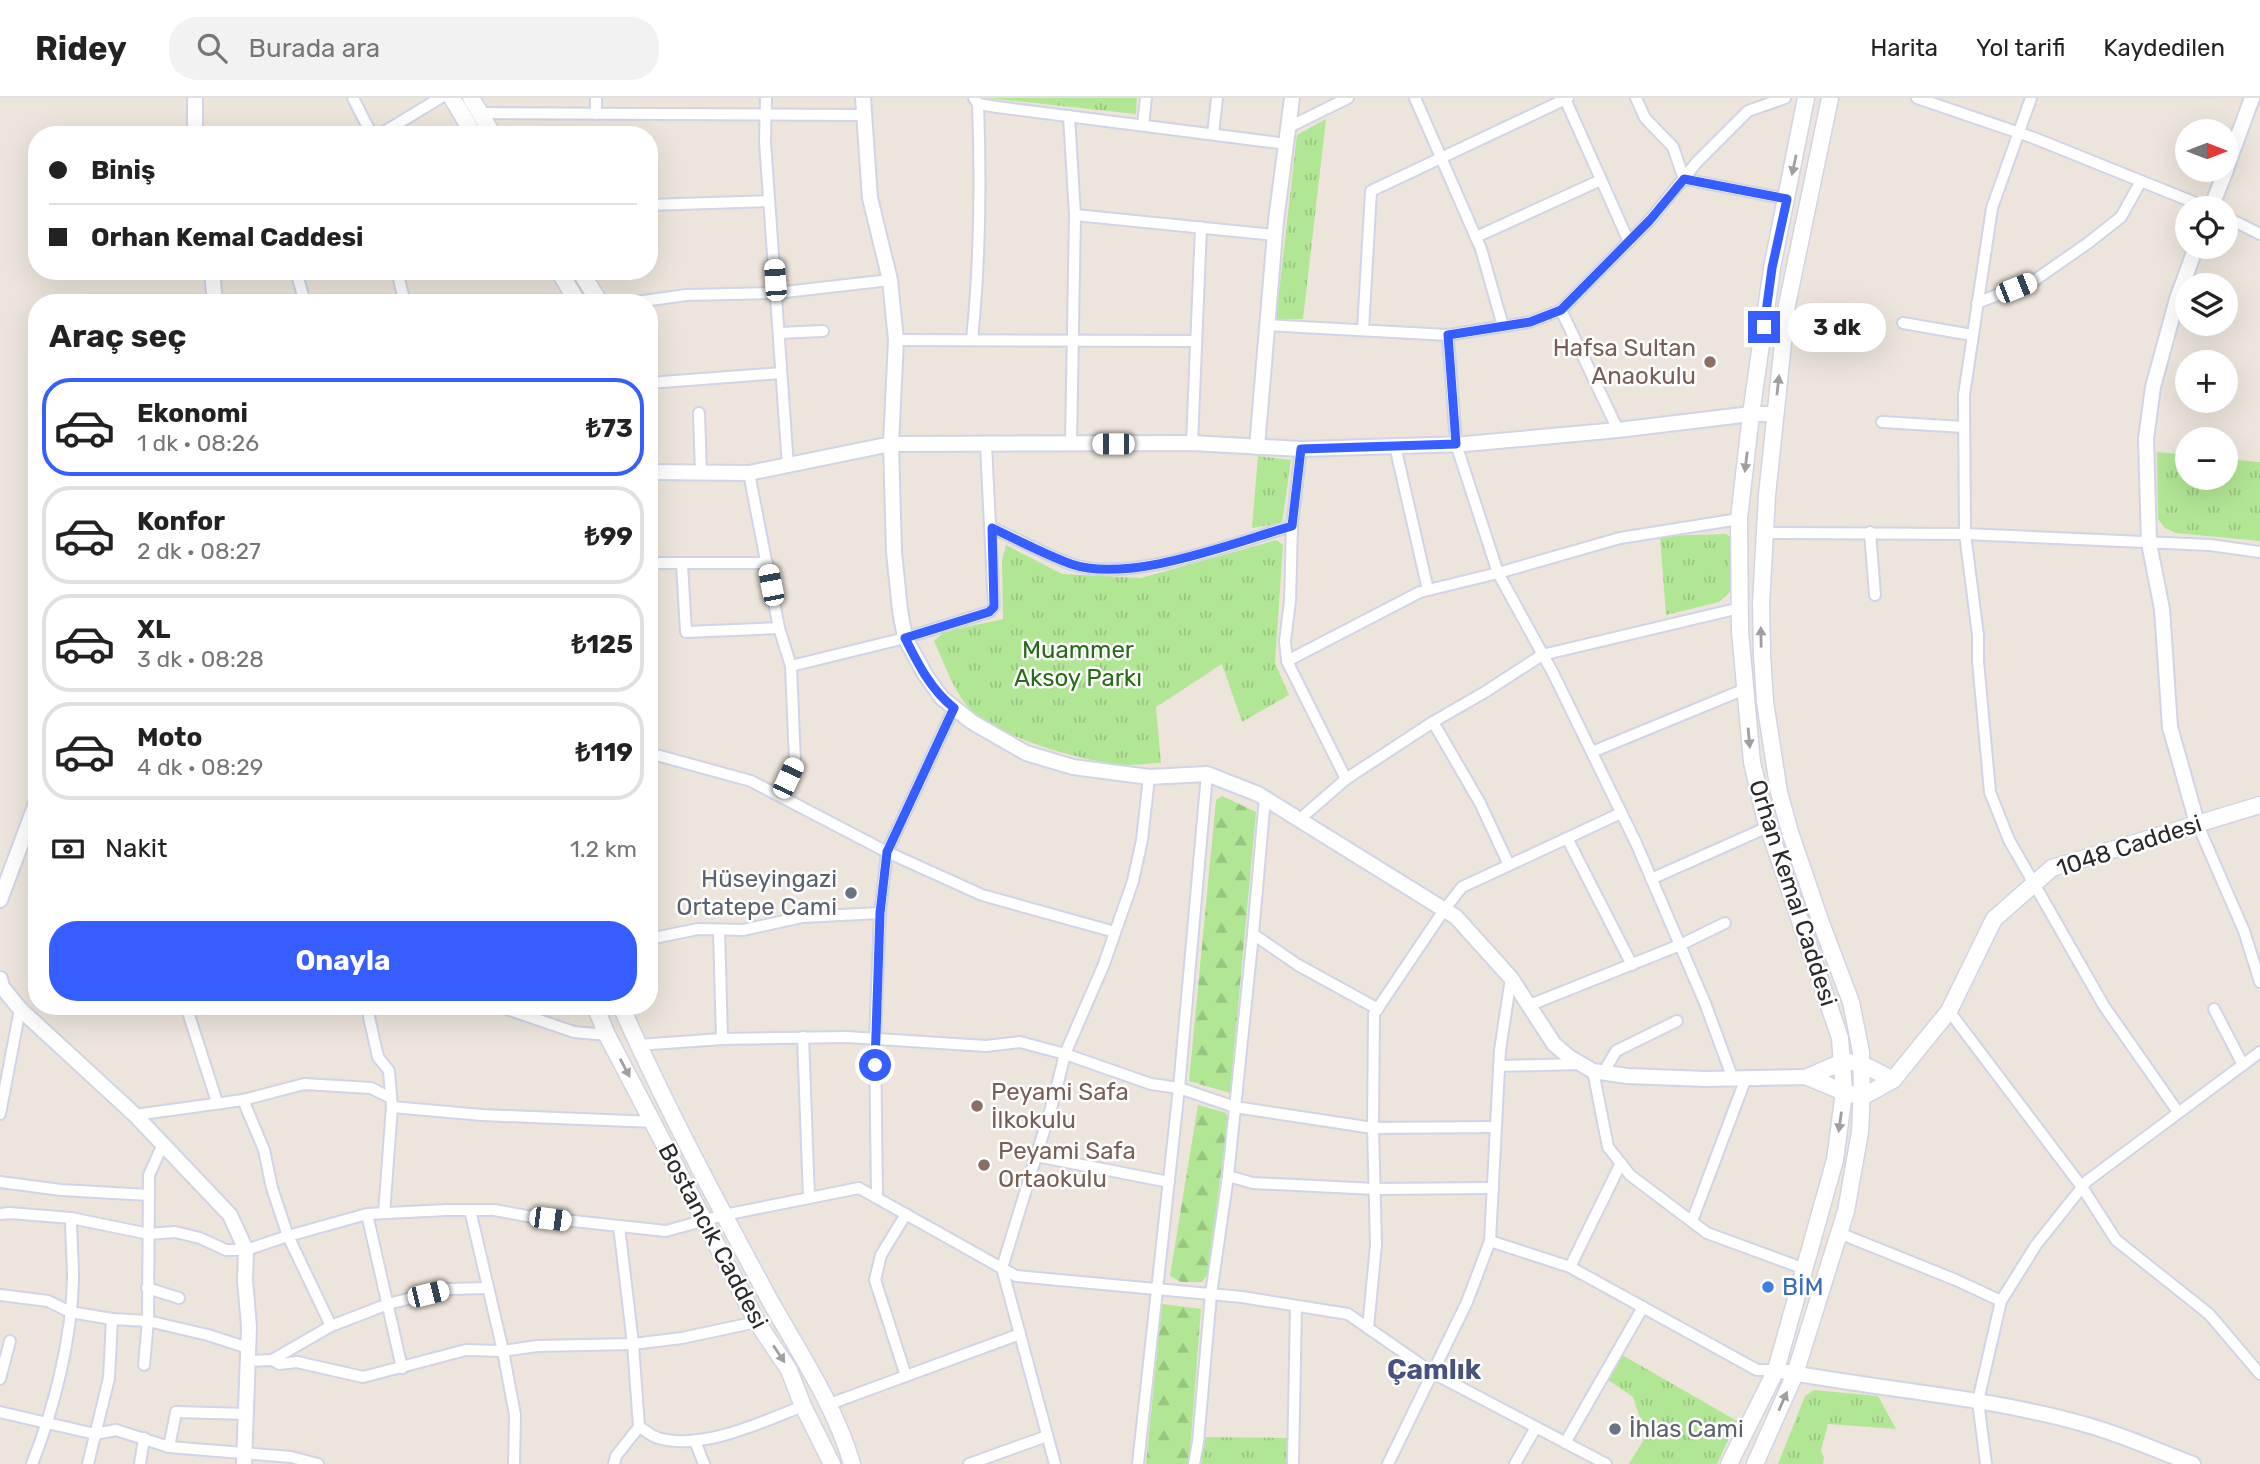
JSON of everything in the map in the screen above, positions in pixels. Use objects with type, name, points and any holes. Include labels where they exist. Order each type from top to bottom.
[{"type":"main road","points":[[452,98],[469,126]]},
{"type":"main road","points":[[471,98],[488,126]]},
{"type":"main road","name":"Orhan Kemal Caddesi","points":[[1806,98],[1772,268],[1751,414],[1739,519],[1740,608],[1752,762],[1768,827],[1840,1038],[1852,1062]]},
{"type":"main road","name":"Orhan Kemal Caddesi","points":[[1755,1464],[1795,1374],[1846,1212],[1860,1132],[1853,1094],[1851,1002],[1821,923],[1779,792],[1765,702],[1762,655],[1761,604],[1765,533],[1787,305],[1829,98]]},
{"type":"main road","name":"1048 Caddesi","points":[[1853,1094],[1893,1080],[1949,1011],[1994,919],[2052,868],[2260,805]]},
{"type":"main road","name":"Bostancık Caddesi","points":[[599,1015],[757,1322],[789,1370],[803,1406],[832,1464]]},
{"type":"main road","name":"Bostancık Caddesi","points":[[625,1015],[724,1215],[827,1405],[852,1464]]},
{"type":"main road","points":[[1808,1077],[1852,1062],[1893,1080]]},
{"type":"main road","points":[[1808,1077],[1853,1094]]},
{"type":"main road","name":"Orhan Kemal Caddesi","points":[[1729,1464],[1776,1370],[1853,1094]]},
{"type":"street","points":[[195,98],[195,126]]},
{"type":"street","points":[[353,98],[367,126]]},
{"type":"street","points":[[394,126],[440,98]]},
{"type":"street","points":[[596,98],[596,114]]},
{"type":"street","points":[[766,98],[765,142],[788,466]]},
{"type":"street","points":[[863,98],[870,198],[890,280],[896,340],[891,444],[894,552],[905,638],[942,698],[972,722],[1026,753],[1073,767],[1149,777],[1207,774],[1265,798],[1456,918],[1511,978],[1554,1044],[1569,1057],[1594,1069]]},
{"type":"street","points":[[1143,125],[1146,98]]},
{"type":"street","points":[[1213,134],[1217,98]]},
{"type":"street","points":[[1257,447],[1275,235],[1292,98]]},
{"type":"street","points":[[1289,127],[1348,98]]},
{"type":"street","points":[[1415,98],[1476,237],[1503,326]]},
{"type":"street","points":[[1636,98],[1645,118],[1673,148],[1684,179]]},
{"type":"street","points":[[1267,325],[1448,335],[1530,322],[1561,310],[1650,220],[1697,162],[1748,111],[1785,98]]},
{"type":"street","points":[[1917,98],[2018,133],[2179,196]]},
{"type":"street","points":[[2031,98],[1992,208],[1964,395],[1965,534],[1978,635],[1990,792],[2009,840],[2032,884],[2104,1006],[2178,1112]]},
{"type":"street","points":[[2238,136],[2252,98]]},
{"type":"street","points":[[1363,330],[1371,191],[1567,99],[1629,242]]},
{"type":"street","points":[[972,340],[979,271],[981,178],[976,101],[1069,116],[1287,144]]},
{"type":"street","points":[[480,113],[864,115]]},
{"type":"street","points":[[1069,116],[1075,215],[1071,444]]},
{"type":"street","points":[[1684,179],[1787,199]]},
{"type":"street","points":[[1476,237],[1601,180]]},
{"type":"street","points":[[1977,303],[2035,280],[2088,243],[2121,217],[2141,181]]},
{"type":"street","points":[[658,205],[769,201]]},
{"type":"street","points":[[1075,215],[1275,235]]},
{"type":"street","points":[[2238,223],[2260,234]]},
{"type":"street","points":[[1192,443],[1201,227]]},
{"type":"street","points":[[2192,259],[2177,299],[2154,387],[2146,439],[2149,543],[2162,609],[2170,727],[2197,823],[2244,931],[2260,982]]},
{"type":"street","points":[[658,299],[686,295],[776,293],[890,280]]},
{"type":"street","points":[[1561,310],[1618,430]]},
{"type":"street","points":[[1903,323],[1972,335]]},
{"type":"street","points":[[779,333],[823,331]]},
{"type":"street","points":[[1448,335],[1456,444],[1499,573],[1526,621],[1621,813],[1739,1078],[1692,1221]]},
{"type":"street","points":[[896,340],[1196,341]]},
{"type":"street","points":[[658,382],[781,373]]},
{"type":"street","points":[[699,413],[701,473]]},
{"type":"street","points":[[658,472],[749,473],[891,444],[1192,443],[1301,449],[1456,444],[1618,430],[1751,414],[1775,414]]},
{"type":"street","points":[[1882,422],[1964,427]]},
{"type":"street","points":[[790,666],[905,638],[989,612],[994,607],[986,445]]},
{"type":"street","points":[[1395,446],[1428,590]]},
{"type":"street","points":[[1301,449],[1292,526],[1290,601],[1284,641],[1287,661],[1346,779]]},
{"type":"street","points":[[749,473],[779,628],[790,666],[795,762],[780,795]]},
{"type":"street","points":[[1287,661],[1428,590],[1499,573],[1620,538],[1739,519]]},
{"type":"street","points":[[992,528],[1073,565],[1118,570],[1182,558],[1292,526]]},
{"type":"street","points":[[1870,532],[1875,595]]},
{"type":"street","points":[[1765,533],[1965,534],[2210,545],[2260,552]]},
{"type":"street","points":[[658,563],[767,563]]},
{"type":"street","points":[[681,564],[686,632],[779,628]]},
{"type":"street","points":[[1300,819],[1346,779],[1542,655],[1740,608]]},
{"type":"street","points":[[1591,752],[1745,689]]},
{"type":"street","points":[[877,1198],[875,1039],[880,913],[887,852],[954,708]]},
{"type":"street","points":[[1433,722],[1480,803],[1509,865]]},
{"type":"street","points":[[658,755],[751,781],[887,852],[982,895],[1115,932]]},
{"type":"street","points":[[1138,1464],[1179,1088],[1207,774]]},
{"type":"street","points":[[1055,1464],[1002,1268],[1065,1054],[1133,881],[1142,840],[1149,777]]},
{"type":"street","points":[[1194,1464],[1211,1294],[1228,1176],[1254,934],[1265,798]]},
{"type":"street","points":[[1368,1328],[1376,1245],[1374,1014],[1444,909],[1462,887],[1621,813]]},
{"type":"street","points":[[1651,879],[1768,827]]},
{"type":"street","points":[[0,900],[28,835]]},
{"type":"street","points":[[1567,838],[1632,965]]},
{"type":"street","points":[[658,937],[698,929],[743,930],[802,917],[880,913]]},
{"type":"street","points":[[1530,1005],[1680,945],[1725,923]]},
{"type":"street","points":[[719,930],[722,1038]]},
{"type":"street","points":[[1254,934],[1298,965],[1378,1009]]},
{"type":"street","points":[[1388,1464],[1467,1302],[1490,1241],[1499,1066],[1511,978]]},
{"type":"street","points":[[0,979],[2,987],[20,1009],[135,1115],[230,1215],[246,1250],[247,1415],[244,1458]]},
{"type":"street","points":[[0,1114],[20,1009]]},
{"type":"street","points":[[2214,1009],[2243,1065]]},
{"type":"street","points":[[1949,1011],[2082,1187],[2116,1240],[2209,1314],[2260,1374]]},
{"type":"street","points":[[189,1015],[217,1102]]},
{"type":"street","points":[[369,1015],[378,1057],[388,1071],[392,1103],[384,1213]]},
{"type":"street","points":[[524,1015],[574,1032],[607,1035]]},
{"type":"street","points":[[1594,1069],[1616,1051],[1677,1021]]},
{"type":"street","points":[[803,1037],[809,1198]]},
{"type":"street","points":[[638,1045],[722,1038],[803,1037],[986,1046],[1020,1042],[1065,1054],[1151,1084],[1179,1088],[1235,1107],[1373,1128],[1496,1127]]},
{"type":"street","points":[[1986,1464],[1978,1401],[2001,1301],[2036,1245],[2087,1181],[2260,1052]]},
{"type":"street","points":[[1499,1066],[1594,1069],[1628,1076],[1808,1077]]},
{"type":"street","points":[[1594,1069],[1608,1147],[1630,1175],[1707,1233],[1805,1269]]},
{"type":"street","points":[[135,1115],[243,1100],[304,1084],[371,1088],[392,1103],[482,1115],[654,1122]]},
{"type":"street","points":[[243,1100],[264,1150],[272,1188],[288,1236],[331,1326]]},
{"type":"street","points":[[144,1365],[148,1321],[149,1175],[163,1144]]},
{"type":"street","points":[[1036,1156],[1169,1182]]},
{"type":"street","points":[[1570,1266],[1621,1163]]},
{"type":"street","points":[[1228,1176],[1253,1183],[1375,1189],[1493,1188]]},
{"type":"street","points":[[0,1182],[61,1190],[149,1195]]},
{"type":"street","points":[[0,1214],[71,1218],[149,1234],[175,1232],[200,1238],[226,1250],[246,1250],[367,1214],[494,1210],[666,1231],[724,1215],[859,1188],[1016,1276],[1242,1297],[1348,1314],[1433,1373],[1606,1464]]},
{"type":"street","points":[[470,1210],[503,1351],[514,1415],[514,1464]]},
{"type":"street","points":[[367,1214],[402,1368]]},
{"type":"street","points":[[906,1214],[881,1255],[875,1280],[906,1376]]},
{"type":"street","points":[[32,1464],[48,1424],[70,1312],[73,1280],[71,1218]]},
{"type":"street","points":[[614,1464],[616,1455],[639,1427],[633,1344],[619,1226]]},
{"type":"street","points":[[1839,1233],[2001,1301]]},
{"type":"street","points":[[1490,1241],[1570,1266],[1758,1370],[1776,1370],[1978,1401],[2088,1425],[2188,1463]]},
{"type":"street","points":[[147,1288],[179,1298]]},
{"type":"street","points":[[272,1360],[331,1326],[388,1304],[448,1289],[487,1288]]},
{"type":"street","points":[[0,1295],[48,1301],[70,1312],[112,1319],[148,1321],[208,1335],[247,1355],[279,1364],[297,1362],[363,1377],[466,1350],[503,1351],[537,1346],[633,1344],[682,1338],[757,1322]]},
{"type":"street","points":[[1293,1464],[1296,1306]]},
{"type":"street","points":[[1565,1443],[1643,1307]]},
{"type":"street","points":[[88,1464],[108,1378],[112,1319]]},
{"type":"street","points":[[827,1405],[1020,1334]]},
{"type":"street","points":[[0,1379],[10,1341]]},
{"type":"street","points":[[639,1427],[657,1438],[695,1441],[742,1430],[803,1406]]},
{"type":"street","points":[[0,1412],[95,1434],[116,1430],[169,1447],[244,1458],[291,1458],[318,1464]]},
{"type":"street","points":[[169,1447],[176,1412],[247,1415]]},
{"type":"street","points":[[1515,1464],[1536,1427]]},
{"type":"street","points":[[969,1464],[1047,1436]]},
{"type":"street","points":[[140,1464],[144,1438]]},
{"type":"street","points":[[695,1441],[704,1464]]},
{"type":"green space","points":[[987,98],[1137,98],[1136,114]]},
{"type":"green space","points":[[1326,119],[1303,319],[1276,319],[1297,135]]},
{"type":"green space","points":[[2157,452],[2175,454],[2175,490],[2238,490],[2238,460],[2260,462],[2260,541],[2176,533],[2165,528],[2158,519]]},
{"type":"green space","points":[[1258,456],[1291,460],[1282,523],[1252,528]]},
{"type":"green space","points":[[1726,534],[1732,538],[1731,591],[1719,602],[1666,615],[1660,536]]},
{"type":"green space","name":"Muammer Aksoy Parkı","points":[[1276,540],[1283,545],[1275,663],[1289,695],[1242,722],[1222,664],[1156,707],[1161,763],[1112,764],[1070,755],[1024,740],[986,722],[960,697],[934,641],[944,632],[1003,619],[1002,560],[1006,545],[1062,574],[1141,578]]},
{"type":"green space","points":[[1222,796],[1256,812],[1230,1093],[1189,1081],[1216,800]]},
{"type":"green space","points":[[1198,1105],[1226,1113],[1228,1121],[1207,1275],[1202,1282],[1181,1282],[1170,1276]]},
{"type":"green space","points":[[1162,1304],[1201,1309],[1189,1464],[1146,1464]]},
{"type":"green space","points":[[1622,1355],[1737,1421],[1717,1464],[1629,1464],[1646,1436],[1633,1397],[1607,1379]]},
{"type":"green space","points":[[1814,1390],[1878,1396],[1896,1429],[1828,1424],[1821,1450],[1823,1464],[1778,1464],[1805,1396]]},
{"type":"green space","points":[[1204,1437],[1288,1438],[1286,1464],[1201,1464]]},
{"type":"place","name":"Hafsa Sultan Anaokulu","points":[[1710,362]]},
{"type":"place","name":"Hüseyingazi Ortatepe Cami","points":[[851,893]]},
{"type":"place","name":"Peyami Safa İlkokulu","points":[[977,1106]]},
{"type":"place","name":"Peyami Safa Ortaokulu","points":[[984,1165]]},
{"type":"place","name":"BİM","points":[[1768,1287]]},
{"type":"place","name":"İhlas Cami","points":[[1615,1429]]},
{"type":"district","name":"Çamlık","points":[[1434,1369]]},
{"type":"route","points":[[875,1065],[880,913],[887,852],[954,708],[942,698],[926,676],[905,638],[989,612],[994,607],[992,528],[1073,565],[1118,570],[1150,566],[1292,526],[1301,449],[1456,444],[1448,335],[1530,322],[1561,310],[1650,220],[1684,179],[1787,199],[1772,268],[1764,327]]}]
